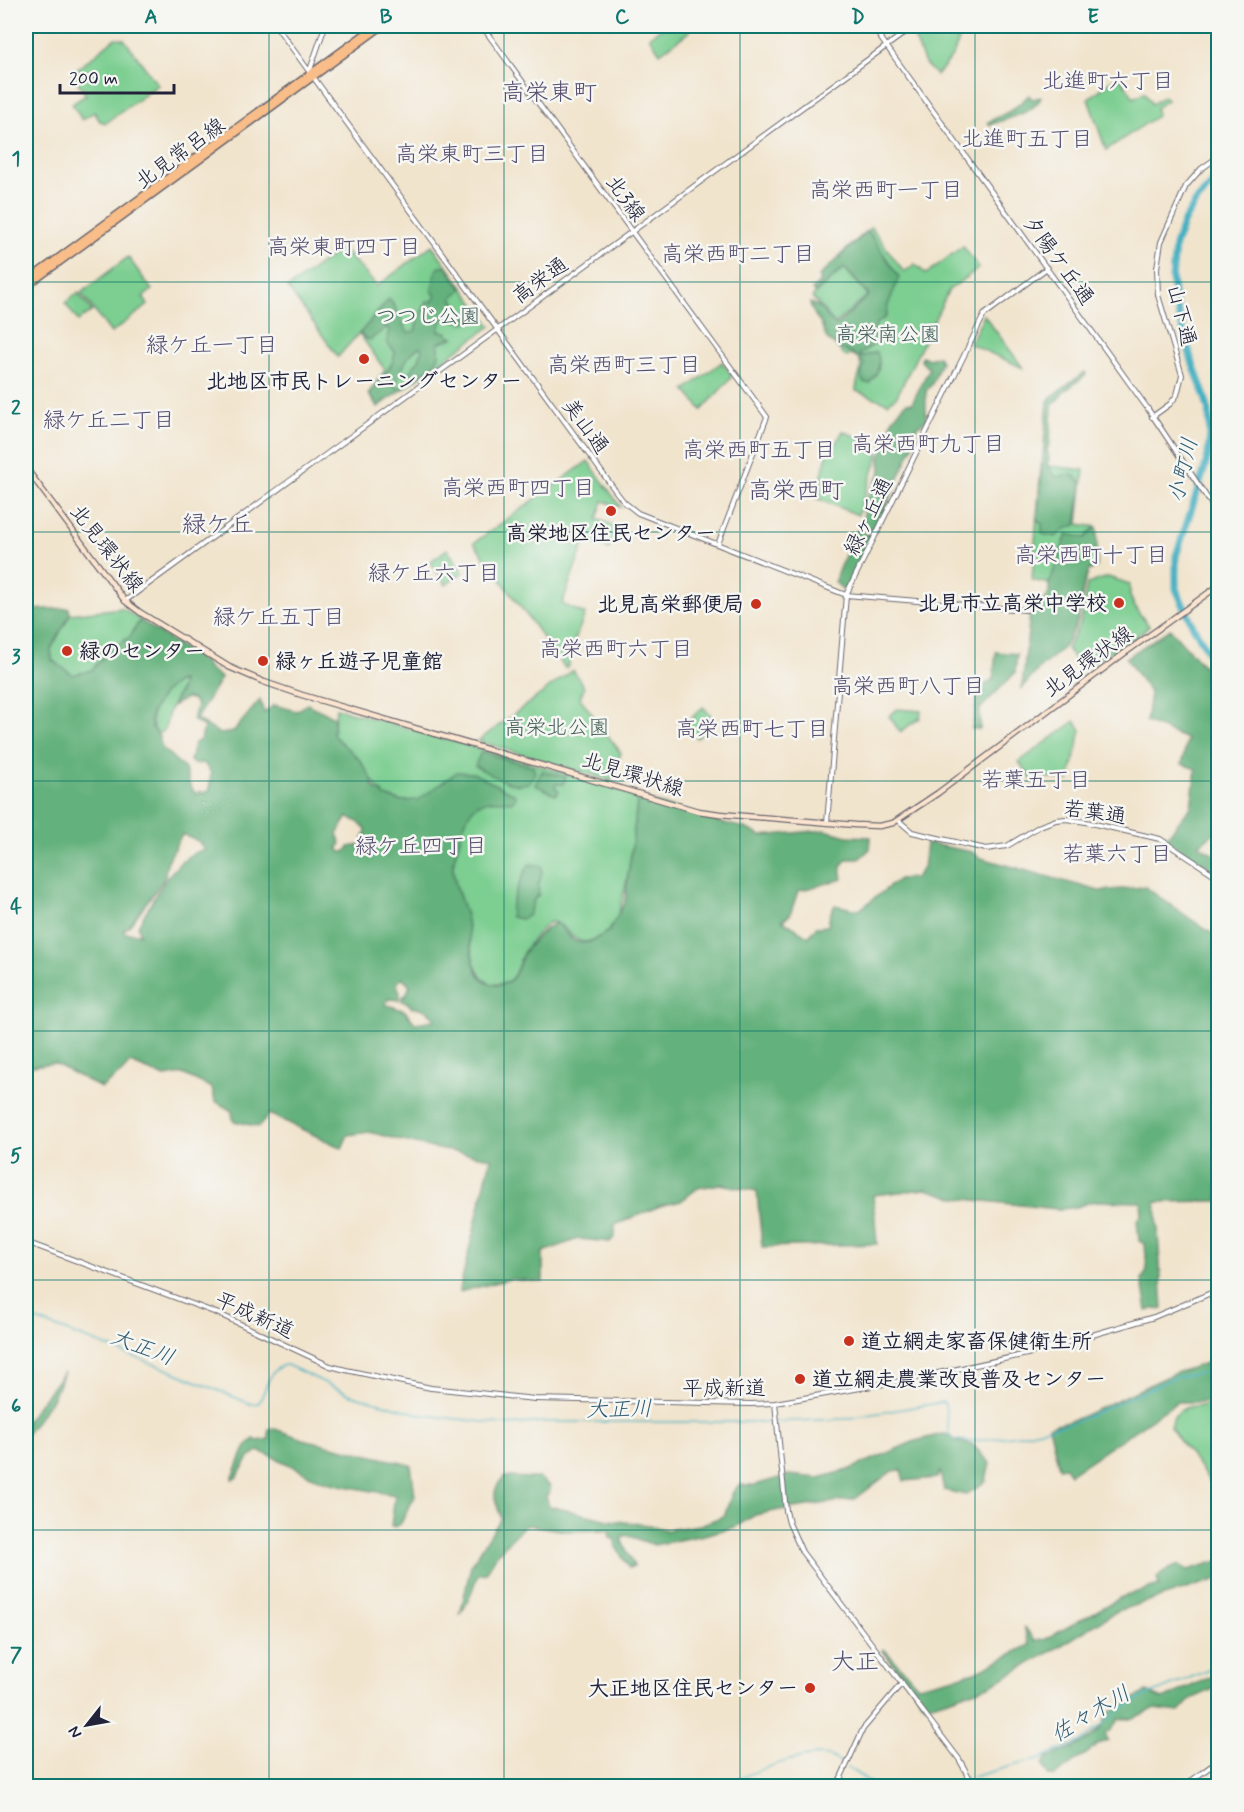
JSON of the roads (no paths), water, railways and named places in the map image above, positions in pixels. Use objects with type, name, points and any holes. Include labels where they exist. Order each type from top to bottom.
[{"type":"main road","name":"北見常呂線","points":[[26,281],[311,75],[375,26]]},
{"type":"main road","name":"北見常呂線","points":[[311,75],[383,26]]},
{"type":"main road","name":"北見常呂線","points":[[26,287],[37,275]]},
{"type":"main road","name":"北見環状線","points":[[26,468],[125,601],[141,614],[229,667],[264,682],[302,694],[698,811],[720,814],[879,826],[898,820],[938,794],[1218,586]]},
{"type":"street","name":"美山通","points":[[276,26],[624,502],[638,513],[846,595],[1026,610]]},
{"type":"street","points":[[311,75],[325,26]]},
{"type":"street","name":"北3線","points":[[482,26],[767,417],[718,544]]},
{"type":"street","name":"夕陽ケ丘通","points":[[872,26],[1047,268],[1218,514]]},
{"type":"street","name":"高栄通","points":[[125,601],[914,26]]},
{"type":"street","name":"山下通","points":[[1152,417],[1170,404],[1177,395],[1182,375],[1158,294],[1157,268],[1161,242],[1186,186],[1201,169],[1218,157]]},
{"type":"street","name":"緑ヶ丘通","points":[[827,823],[846,595],[984,315],[1047,268]]},
{"type":"street","name":"若葉通","points":[[898,820],[912,832],[986,849],[1007,846],[1040,826],[1056,820],[1086,822],[1160,839],[1218,876]]},
{"type":"street","name":"平成新道","points":[[26,1242],[219,1314],[330,1366],[431,1388],[535,1399],[776,1403],[906,1380],[1036,1352],[1154,1317],[1218,1290]]},
{"type":"street","points":[[776,1403],[786,1511],[793,1534],[802,1552],[959,1759],[973,1784]]},
{"type":"street","points":[[837,1786],[863,1729],[902,1683]]},
{"type":"street","points":[[1184,1786],[1218,1761]]},
{"type":"waterway","name":"小町川","points":[[1218,177],[1195,203],[1184,221],[1175,245],[1172,279],[1175,301],[1209,412],[1210,435],[1204,471],[1176,556],[1176,589],[1194,628],[1218,669]]},
{"type":"waterway","name":"大正川","points":[[26,1316],[164,1368],[251,1404],[259,1403],[276,1369],[287,1365],[351,1395],[423,1415],[509,1425],[544,1422],[772,1422],[844,1419],[943,1402],[949,1436],[954,1440],[975,1441],[1018,1435],[1075,1422],[1176,1377],[1207,1372],[1218,1367]]},
{"type":"waterway","name":"佐々木川","points":[[972,1777],[1038,1759],[1080,1742],[1125,1707],[1211,1669],[1218,1662]]},
{"type":"waterway","name":"佐々木川","points":[[724,1786],[760,1770],[804,1757],[828,1756],[844,1765]]},
{"type":"waterway","name":"佐々木川","points":[[848,1768],[876,1786]]},
{"type":"waterway","name":"佐々木川","points":[[936,1786],[967,1778]]},
{"type":"place","name":"北地区市民トレーニングセンター","points":[[364,359]]},
{"type":"place","name":"高栄地区住民センター","points":[[611,511]]},
{"type":"place","name":"北見市立高栄中学校","points":[[1119,603]]},
{"type":"place","name":"北見高栄郵便局","points":[[756,604]]},
{"type":"place","name":"緑のセンター","points":[[67,651]]},
{"type":"place","name":"緑ヶ丘遊子児童館","points":[[263,661]]},
{"type":"place","name":"道立網走家畜保健衛生所","points":[[849,1341]]},
{"type":"place","name":"道立網走農業改良普及センター","points":[[800,1379]]},
{"type":"place","name":"大正地区住民センター","points":[[810,1688]]},
{"type":"district","name":"北進町六丁目","points":[[1108,80]]},
{"type":"district","name":"高栄東町","points":[[549,92]]},
{"type":"district","name":"北進町五丁目","points":[[1027,138]]},
{"type":"district","name":"高栄東町三丁目","points":[[472,153]]},
{"type":"district","name":"高栄西町一丁目","points":[[886,189]]},
{"type":"district","name":"高栄東町四丁目","points":[[344,246]]},
{"type":"district","name":"高栄西町二丁目","points":[[738,253]]},
{"type":"district","name":"緑ケ丘一丁目","points":[[212,344]]},
{"type":"district","name":"高栄西町三丁目","points":[[624,364]]},
{"type":"district","name":"緑ケ丘二丁目","points":[[109,419]]},
{"type":"district","name":"高栄西町九丁目","points":[[928,443]]},
{"type":"district","name":"高栄西町五丁目","points":[[759,449]]},
{"type":"district","name":"高栄西町四丁目","points":[[518,487]]},
{"type":"district","name":"高栄西町","points":[[796,490]]},
{"type":"district","name":"緑ケ丘","points":[[218,524]]},
{"type":"district","name":"高栄西町十丁目","points":[[1091,554]]},
{"type":"district","name":"緑ケ丘六丁目","points":[[434,572]]},
{"type":"district","name":"緑ケ丘五丁目","points":[[279,616]]},
{"type":"district","name":"高栄西町六丁目","points":[[616,648]]},
{"type":"district","name":"高栄西町八丁目","points":[[908,685]]},
{"type":"district","name":"高栄西町七丁目","points":[[752,728]]},
{"type":"district","name":"若葉五丁目","points":[[1036,779]]},
{"type":"district","name":"緑ケ丘四丁目","points":[[421,845]]},
{"type":"district","name":"若葉六丁目","points":[[1117,853]]},
{"type":"district","name":"大正","points":[[855,1661]]},
{"type":"park label","name":"つつじ公園","points":[[428,316]]},
{"type":"park label","name":"高栄南公園","points":[[888,334]]},
{"type":"park label","name":"高栄北公園","points":[[557,727]]}]
